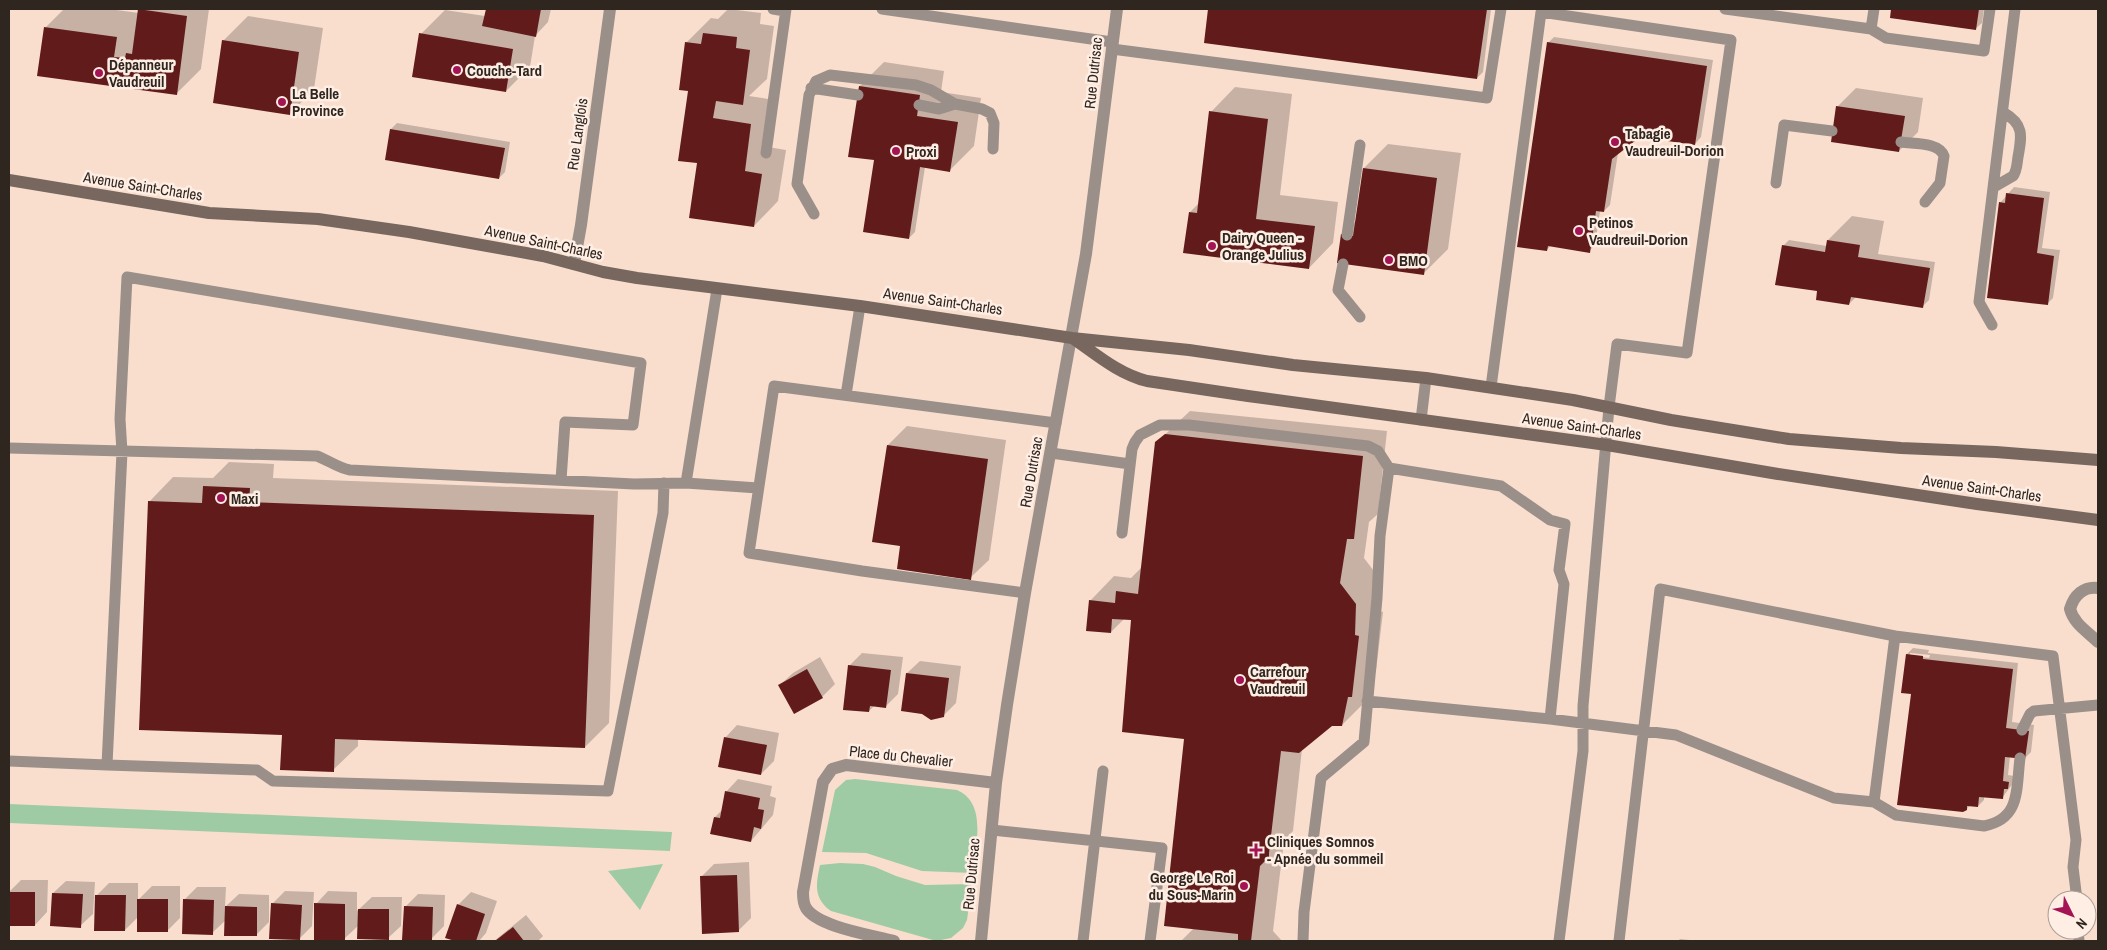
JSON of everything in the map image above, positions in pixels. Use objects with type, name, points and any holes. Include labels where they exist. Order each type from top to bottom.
[{"type":"street","name":"Rue Langlois","points":[[574,264],[582,225],[610,9]]},
{"type":"street","name":"Rue Dutrisac","points":[[981,941],[996,783],[1025,593],[1086,254],[1117,9]]},
{"type":"street","name":"Avenue Saint-Charles","points":[[9,180],[209,213],[318,219],[409,232],[543,256],[637,278],[860,306],[1072,338],[1181,349],[1293,365],[1426,378],[1789,439],[2098,460]]},
{"type":"street","name":"Avenue Saint-Charles","points":[[1072,338],[1121,371],[1140,379],[1606,445],[1778,474],[2098,520]]},
{"type":"street","points":[[2098,588],[2090,587],[2078,594],[2070,609],[2072,616],[2078,624],[2098,642]]},
{"type":"street","name":"Place du Chevalier","points":[[894,941],[828,922],[812,914],[806,908],[803,892],[819,793],[826,775],[839,766],[846,765],[996,783]]},
{"type":"lane","points":[[766,153],[786,10],[772,9]]},
{"type":"lane","points":[[882,9],[1112,46],[1487,98],[1501,9]]},
{"type":"lane","points":[[1725,9],[1762,11],[1871,29],[1886,38],[1984,50],[1990,9]]},
{"type":"lane","points":[[1871,29],[1874,9]]},
{"type":"lane","points":[[1992,325],[1979,302],[2015,9]]},
{"type":"lane","points":[[1491,388],[1542,12],[1731,40],[1687,353],[1618,344],[1609,408],[1582,724],[1582,751],[1560,941]]},
{"type":"lane","points":[[814,214],[797,184],[809,95],[816,81],[830,75],[916,86],[931,90],[955,104],[982,108],[990,113],[994,123],[992,149]]},
{"type":"lane","points":[[812,88],[858,95]]},
{"type":"lane","points":[[919,105],[939,109],[955,104]]},
{"type":"lane","points":[[1994,187],[2013,176],[2021,142],[2021,132],[2018,125],[2013,117],[2003,112]]},
{"type":"lane","points":[[1776,183],[1784,125],[1832,131]]},
{"type":"lane","points":[[1901,142],[1936,147],[1943,152],[1940,183],[1924,202]]},
{"type":"lane","points":[[1347,235],[1360,145]]},
{"type":"lane","points":[[1343,264],[1338,290],[1360,317]]},
{"type":"lane","points":[[107,765],[122,452],[120,419],[127,277],[642,363],[633,425],[565,422],[561,480]]},
{"type":"lane","points":[[686,483],[717,289]]},
{"type":"lane","points":[[846,395],[860,306]]},
{"type":"lane","points":[[1422,420],[1426,378]]},
{"type":"lane","points":[[1025,593],[862,571],[749,553],[774,386],[1056,423]]},
{"type":"lane","points":[[1122,534],[1132,449],[1140,435],[1160,425],[1174,423],[1368,446],[1378,451],[1388,468],[1380,536],[1377,598],[1364,742],[1321,778],[1304,912],[1303,941]]},
{"type":"lane","points":[[9,448],[317,456],[350,470],[561,480],[686,483],[758,488]]},
{"type":"lane","points":[[1051,453],[1130,464]]},
{"type":"lane","points":[[1388,468],[1501,486],[1550,520],[1565,524],[1558,570],[1564,584],[1550,719]]},
{"type":"lane","points":[[9,761],[257,770],[273,781],[608,791],[663,513],[664,483]]},
{"type":"lane","points":[[1619,941],[1660,589],[1895,636],[2053,656],[2076,840],[2073,867],[2076,890]]},
{"type":"lane","points":[[1874,802],[1895,636]]},
{"type":"lane","points":[[1367,701],[1550,719],[1676,734],[1834,798],[1874,802],[1896,816],[1984,826],[2005,818],[2013,807],[2020,758]]},
{"type":"lane","points":[[2022,730],[2030,714],[2034,711],[2098,705]]},
{"type":"lane","points":[[1083,941],[1103,771]]},
{"type":"lane","points":[[992,830],[1162,848],[1150,941]]},
{"type":"green space","points":[[855,779],[957,790],[967,796],[973,805],[977,826],[973,873],[922,871],[866,853],[822,852],[835,790],[846,780]]},
{"type":"green space","points":[[9,804],[672,832],[670,851],[9,823]]},
{"type":"green space","points":[[840,863],[863,864],[875,867],[925,885],[972,884],[967,920],[963,928],[951,938],[933,940],[831,911],[821,901],[817,890],[820,865]]},
{"type":"green space","points":[[663,864],[640,910],[608,871]]},
{"type":"building","points":[[138,9],[187,16],[177,95],[37,76],[44,27],[117,37],[114,57],[125,58],[126,53],[132,54]]},
{"type":"building","points":[[486,9],[541,9],[536,37],[482,26]]},
{"type":"building","points":[[1208,9],[1487,9],[1477,79],[1204,43]]},
{"type":"building","points":[[1891,9],[1979,9],[1976,30],[1890,18]]},
{"type":"building","points":[[419,33],[513,49],[506,92],[412,77]]},
{"type":"building","points":[[703,33],[737,37],[736,48],[750,50],[743,105],[716,101],[713,118],[751,124],[745,171],[762,174],[754,227],[689,218],[697,163],[678,161],[688,91],[679,90],[685,42],[701,44]]},
{"type":"building","points":[[222,40],[299,52],[290,115],[213,103]]},
{"type":"building","points":[[1547,42],[1707,66],[1695,145],[1640,137],[1612,159],[1604,212],[1596,211],[1590,253],[1548,246],[1547,251],[1517,247]]},
{"type":"building","points":[[859,86],[920,95],[917,116],[958,122],[950,172],[920,167],[909,239],[863,232],[874,160],[848,157]]},
{"type":"building","points":[[1836,106],[1905,116],[1899,152],[1831,142]]},
{"type":"building","points":[[1209,111],[1268,119],[1256,219],[1315,226],[1309,269],[1183,253],[1189,212],[1197,213]]},
{"type":"building","points":[[390,129],[505,148],[499,179],[385,160]]},
{"type":"building","points":[[1363,168],[1437,178],[1424,275],[1337,263],[1341,234],[1353,236]]},
{"type":"building","points":[[2006,193],[2044,198],[2037,253],[2054,256],[2048,305],[1987,298],[1999,202],[2005,203]]},
{"type":"building","points":[[1827,240],[1860,245],[1858,257],[1930,268],[1923,308],[1851,297],[1849,305],[1816,300],[1817,291],[1775,285],[1782,245],[1825,252]]},
{"type":"building","name":"Carrefour Vaudreuil","points":[[1165,434],[1363,456],[1354,539],[1347,539],[1340,583],[1356,604],[1355,635],[1359,636],[1352,697],[1348,697],[1342,726],[1332,726],[1299,753],[1281,751],[1269,857],[1260,866],[1251,941],[1238,941],[1238,934],[1164,926],[1184,739],[1122,732],[1131,620],[1112,619],[1111,633],[1086,631],[1089,600],[1115,603],[1116,591],[1138,594],[1155,442]]},
{"type":"building","points":[[887,445],[988,459],[971,580],[897,569],[900,546],[872,542]]},
{"type":"building","points":[[203,486],[250,488],[249,502],[594,515],[585,748],[335,739],[334,772],[280,770],[282,735],[139,730],[148,501],[202,503]]},
{"type":"building","points":[[1906,654],[1923,656],[1923,659],[2013,669],[2006,728],[2029,731],[2025,759],[2005,757],[2003,781],[2009,782],[2008,789],[2004,789],[2003,799],[1979,797],[1978,807],[1967,806],[1967,810],[1963,812],[1897,805],[1911,694],[1901,693]]},
{"type":"building","points":[[848,665],[891,670],[886,708],[870,706],[869,712],[843,710]]},
{"type":"building","points":[[807,669],[823,698],[794,714],[778,685]]},
{"type":"building","points":[[906,673],[949,678],[944,717],[931,720],[922,714],[901,711]]},
{"type":"building","points":[[724,737],[767,745],[761,775],[718,767]]},
{"type":"building","points":[[725,791],[760,798],[758,809],[764,810],[761,829],[754,827],[751,842],[710,834],[714,817],[720,818]]},
{"type":"building","points":[[737,875],[739,932],[702,934],[700,876]]},
{"type":"building","points":[[9,892],[35,892],[35,926],[9,926]]},
{"type":"building","points":[[52,893],[83,894],[81,928],[50,926]]},
{"type":"building","points":[[95,895],[126,895],[125,931],[94,931]]},
{"type":"building","points":[[137,899],[168,899],[168,932],[137,932]]},
{"type":"building","points":[[183,899],[214,900],[213,935],[182,934]]},
{"type":"building","points":[[271,903],[302,905],[300,940],[269,939]]},
{"type":"building","points":[[314,903],[345,904],[345,940],[314,940]]},
{"type":"building","points":[[457,904],[485,914],[476,941],[455,941],[445,938]]},
{"type":"building","points":[[225,906],[257,907],[257,936],[224,936]]},
{"type":"building","points":[[404,906],[433,907],[432,940],[402,940]]},
{"type":"building","points":[[358,909],[389,909],[389,940],[357,939]]},
{"type":"building","points":[[513,927],[524,941],[495,941]]},
{"type":"place","name":"Couche-Tard","points":[[457,70]]},
{"type":"place","name":"Dépanneur Vaudreuil","points":[[99,73]]},
{"type":"place","name":"La Belle Province","points":[[282,102]]},
{"type":"place","name":"Tabagie Vaudreuil-Dorion","points":[[1615,142]]},
{"type":"place","name":"Proxi","points":[[896,151]]},
{"type":"place","name":"Petinos Vaudreuil-Dorion","points":[[1579,231]]},
{"type":"place","name":"Dairy Queen - Orange Julius","points":[[1212,246]]},
{"type":"place","name":"BMO","points":[[1389,260]]},
{"type":"place","name":"Maxi","points":[[221,498]]},
{"type":"place","name":"Carrefour Vaudreuil","points":[[1240,680]]},
{"type":"place","name":"Cliniques Somnos - Apnée du sommeil","points":[[1256,850]]},
{"type":"place","name":"George Le Roi du Sous-Marin","points":[[1244,886]]}]
